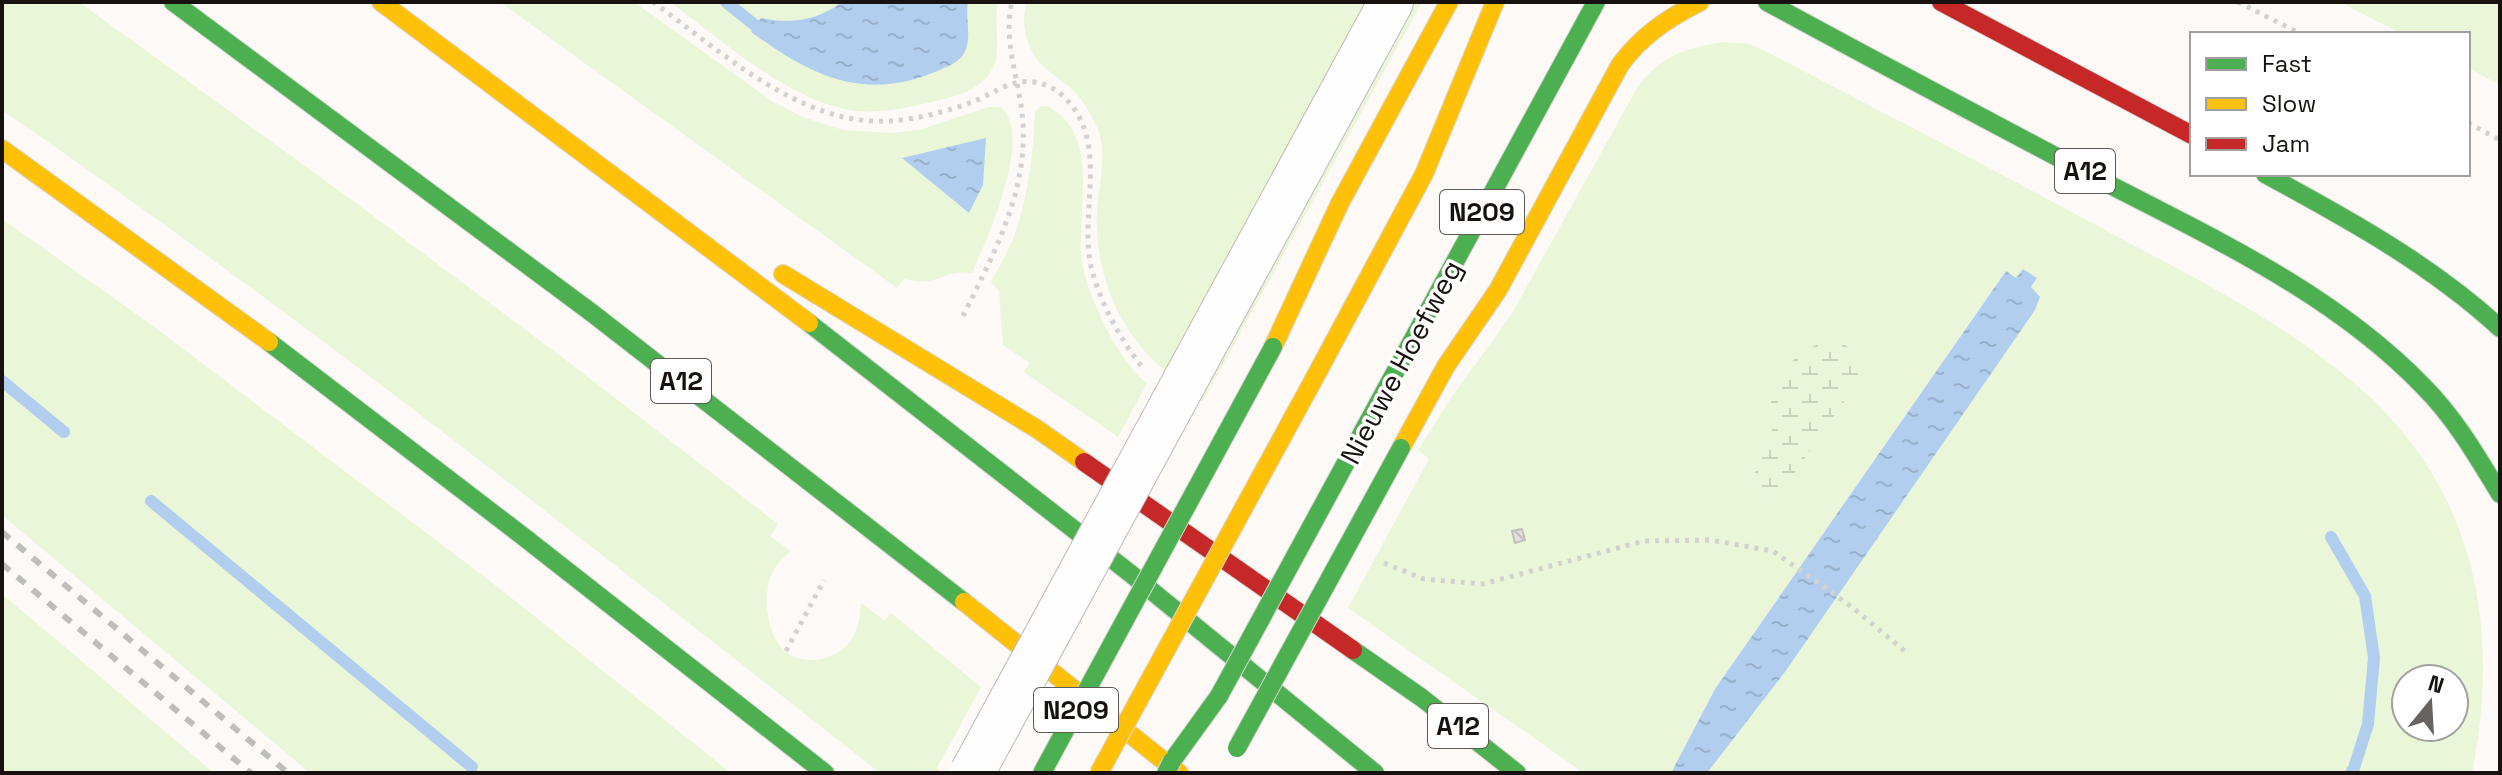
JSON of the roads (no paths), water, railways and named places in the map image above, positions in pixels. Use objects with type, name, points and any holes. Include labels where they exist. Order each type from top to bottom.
[{"type":"main road","name":"A12","points":[[173,2],[592,313],[906,556],[1179,773]]},
{"type":"main road","points":[[381,2],[587,154],[1035,500],[1375,773]]},
{"type":"main road","name":"N209","points":[[1042,773],[1273,347],[1340,203],[1449,2]]},
{"type":"main road","name":"N209","points":[[1099,773],[1424,174],[1495,2]]},
{"type":"main road","name":"Nieuwe Hoefweg","points":[[1166,773],[1219,696],[1596,2]]},
{"type":"main road","name":"N209","points":[[1231,761],[1446,366],[1498,290],[1620,65],[1640,40],[1665,19],[1700,2]]},
{"type":"main road","name":"A12","points":[[1767,2],[2226,246],[2327,307],[2391,355],[2439,402],[2483,463],[2500,494]]},
{"type":"main road","points":[[1941,2],[2190,134]]},
{"type":"main road","points":[[2,149],[142,248],[382,426],[825,773]]},
{"type":"main road","points":[[587,154],[737,246]]},
{"type":"main road","points":[[2269,176],[2400,250],[2450,285],[2500,328]]},
{"type":"main road","name":"A12","points":[[764,262],[1037,429],[1422,698],[1517,773]]},
{"type":"street","points":[[972,773],[1391,2]]},
{"type":"water","points":[[842,2],[968,2],[965,51],[952,64],[908,81],[860,84],[838,79],[795,61],[751,32],[761,18],[783,21],[803,19],[823,13]]},
{"type":"water","points":[[986,138],[983,185],[969,213],[902,158]]},
{"type":"water","points":[[2023,269],[2037,278],[2031,287],[2040,297],[2035,310],[1785,672],[1707,773],[1671,773],[1715,689],[2006,271],[2016,278]]},
{"type":"waterway","points":[[726,2],[756,26],[769,29]]},
{"type":"waterway","points":[[2,381],[64,432]]},
{"type":"waterway","points":[[151,501],[472,767]]},
{"type":"waterway","points":[[2331,537],[2365,596],[2374,658],[2368,724],[2351,773]]},
{"type":"railway","points":[[2,532],[288,773]]},
{"type":"railway","points":[[2,564],[251,773]]}]
